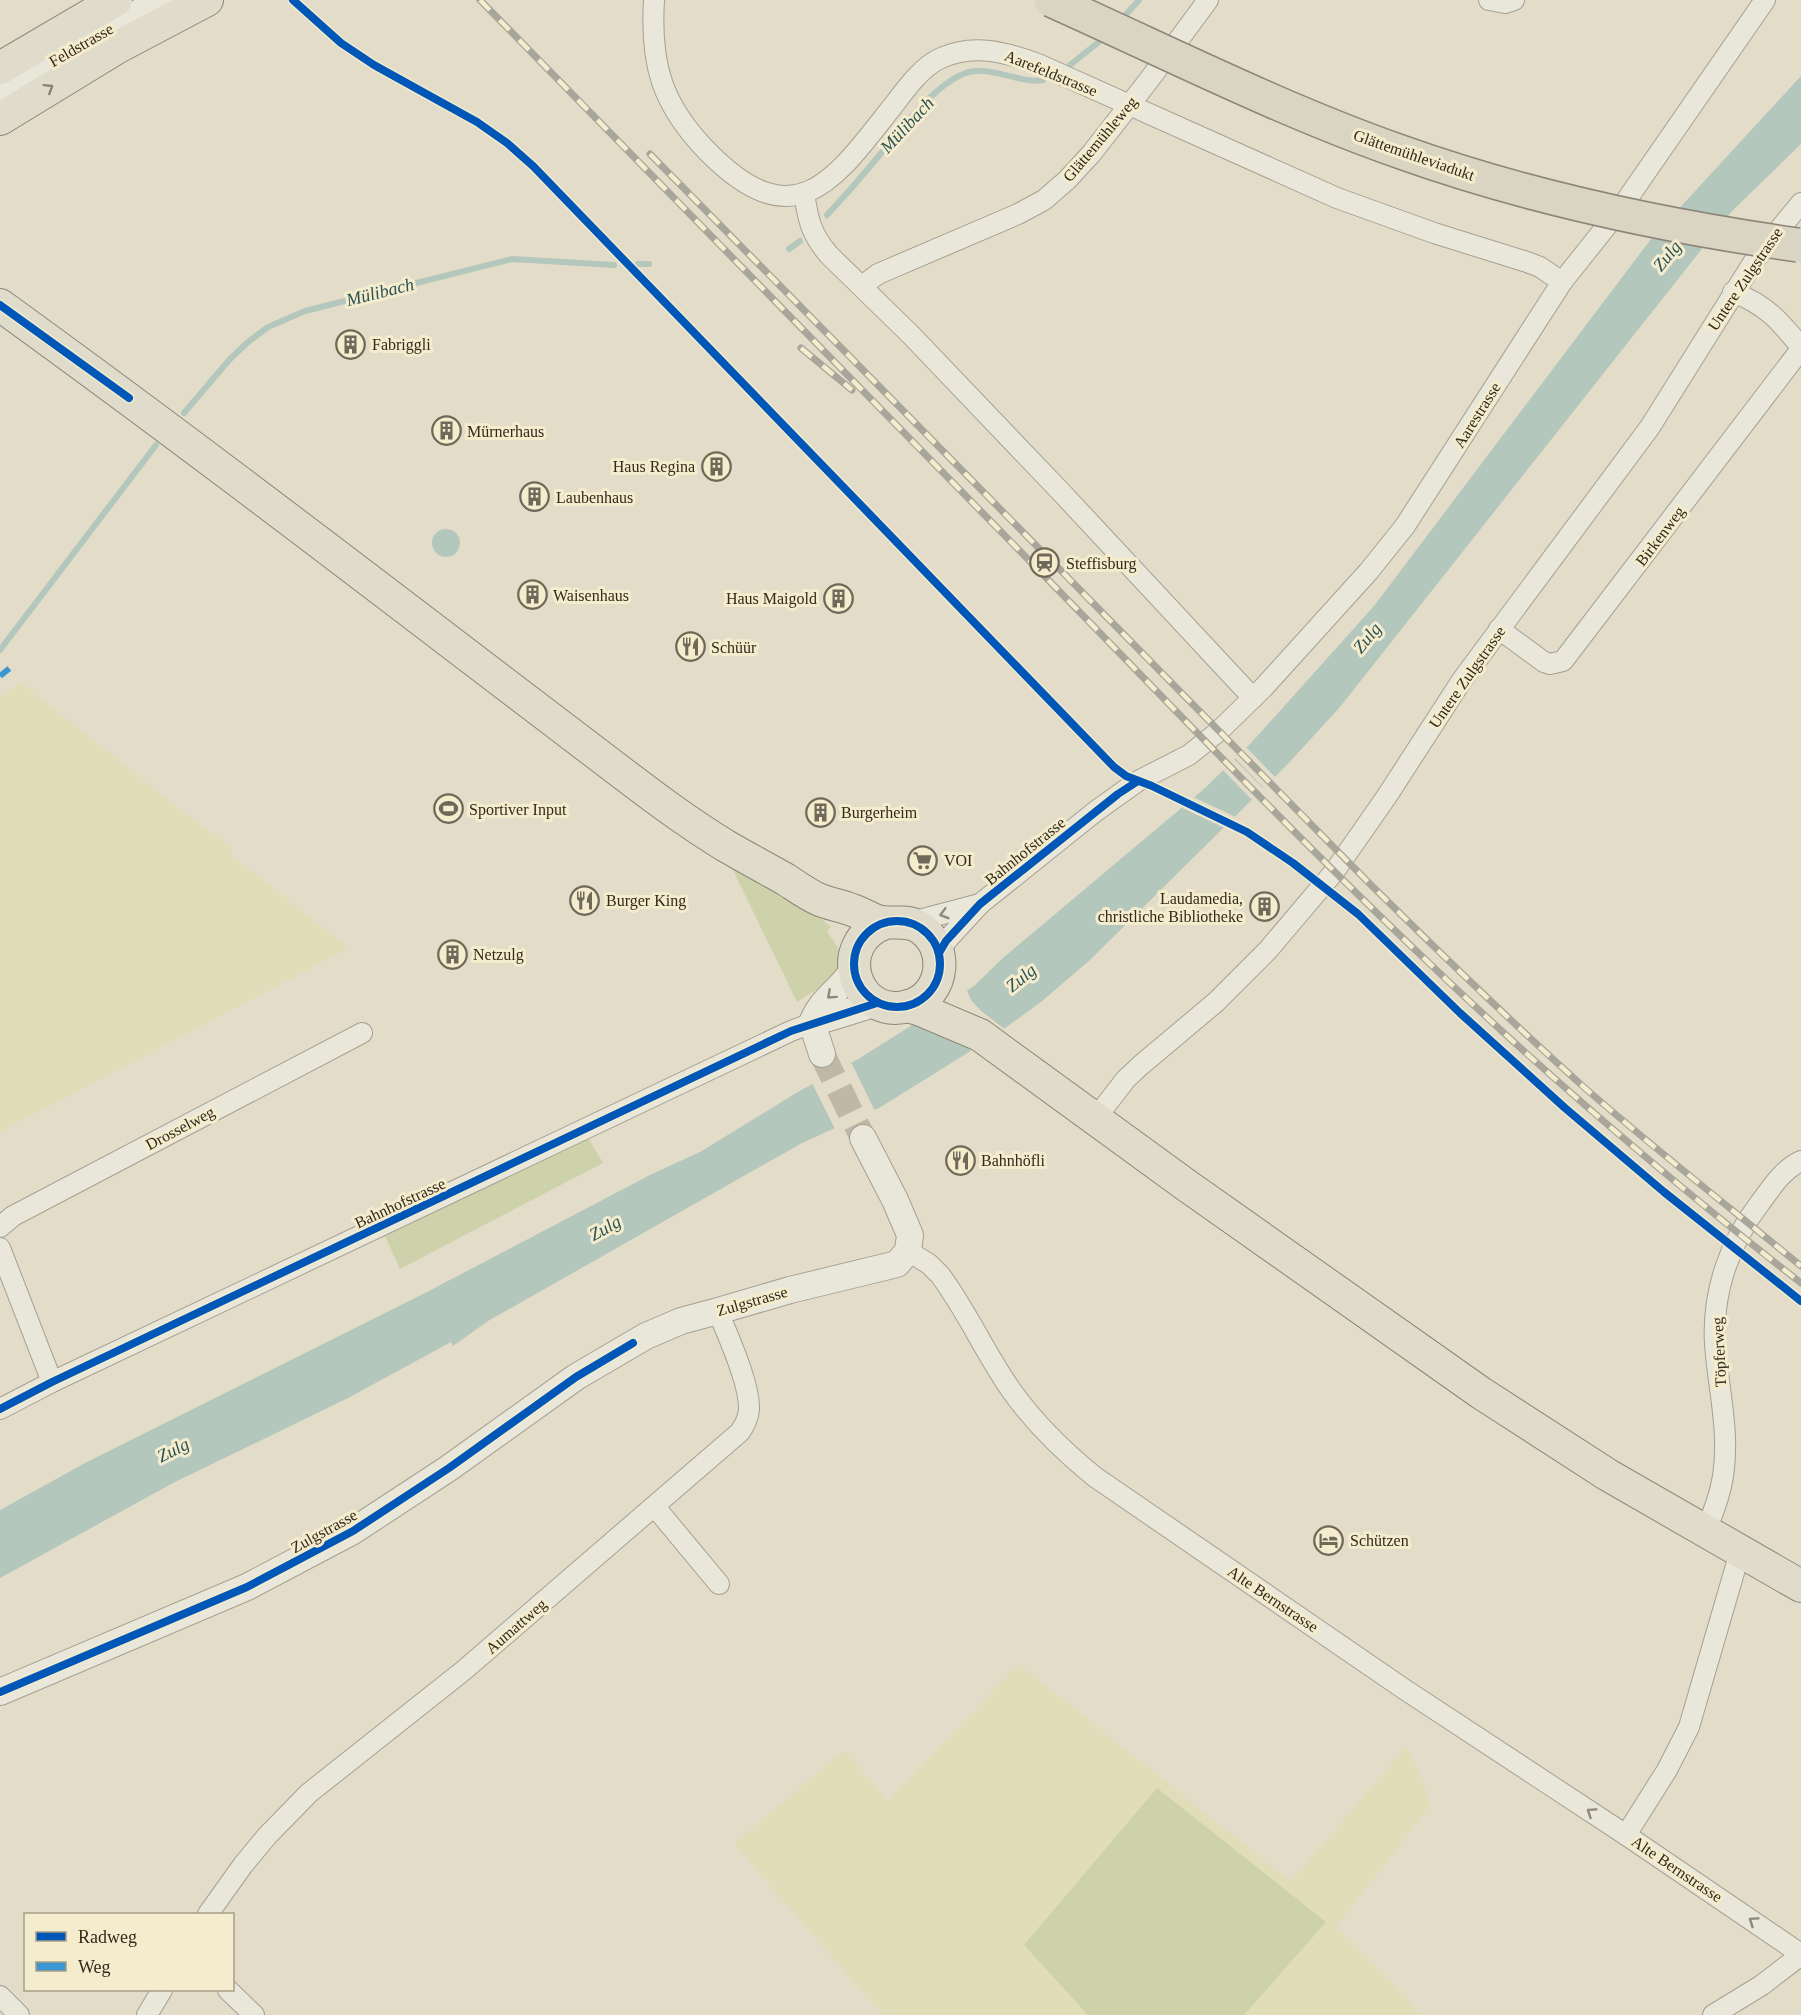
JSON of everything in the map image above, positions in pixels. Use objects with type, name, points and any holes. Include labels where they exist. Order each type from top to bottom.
[{"type":"highway","name":"Glättemühleviadukt","points":[[1051,0],[1294,110],[1439,165],[1511,187],[1609,212],[1687,228],[1798,245]]},
{"type":"main road","points":[[0,68],[116,0]]},
{"type":"main road","name":"Feldstrasse","points":[[0,94],[55,60],[163,0]]},
{"type":"main road","points":[[0,119],[118,47],[207,0]]},
{"type":"main road","points":[[0,305],[250,489],[670,809],[729,848],[818,899],[897,923],[919,927],[934,942],[941,971],[989,1042]]},
{"type":"main road","points":[[818,899],[846,933],[861,988],[877,1003],[892,1007],[912,1007],[989,1042],[1446,1369],[1608,1475],[1801,1586]]},
{"type":"main road","points":[[855,960],[859,944],[870,930],[897,923]]},
{"type":"main road","points":[[912,1007],[928,994],[941,971]]},
{"type":"street","name":"Aarefeldstrasse","points":[[654,0],[653,42],[657,68],[676,114],[692,135],[729,172],[750,186],[775,195],[804,193],[825,183],[840,171],[919,75],[939,59],[964,50],[989,50],[1014,55],[1046,68],[1337,198],[1434,233],[1527,262],[1540,267],[1562,282]]},
{"type":"street","name":"Glättemühleweg","points":[[862,286],[878,274],[1018,214],[1044,200],[1091,154],[1208,0]]},
{"type":"street","points":[[1489,0],[1505,3],[1514,0]]},
{"type":"street","name":"Aarestrasse","points":[[1138,781],[1190,755],[1253,698],[1330,616],[1394,541],[1562,282],[1621,208],[1765,0]]},
{"type":"street","points":[[804,193],[811,229],[819,243],[1061,492],[1253,698]]},
{"type":"street","name":"Untere Zulgstrasse","points":[[1095,1119],[1126,1079],[1231,988],[1323,887],[1365,829],[1462,680],[1650,427],[1756,258],[1801,203]]},
{"type":"street","points":[[1733,292],[1764,306],[1780,321],[1801,348]]},
{"type":"street","name":"Birkenweg","points":[[1499,629],[1544,662],[1557,664],[1569,656],[1801,348]]},
{"type":"street","name":"Bahnhofstrasse","points":[[941,971],[946,941],[980,904],[1110,800],[1138,781]]},
{"type":"street","name":"Bahnhofstrasse","points":[[897,923],[980,904]]},
{"type":"street","points":[[822,1054],[812,1023],[818,1007],[842,985],[855,960]]},
{"type":"street","points":[[812,1023],[877,1003]]},
{"type":"street","name":"Bahnhofstrasse","points":[[0,1409],[52,1382],[794,1029],[812,1023]]},
{"type":"street","name":"Drosselweg","points":[[0,1227],[13,1216],[362,1033]]},
{"type":"street","points":[[863,1138],[908,1227],[910,1235],[908,1251]]},
{"type":"street","name":"Töpferweg","points":[[1706,1532],[1719,1498],[1724,1474],[1724,1425],[1715,1343],[1716,1314],[1723,1270],[1732,1247],[1755,1209],[1783,1173],[1801,1161]]},
{"type":"street","points":[[0,1248],[52,1382]]},
{"type":"street","name":"Zulgstrasse","points":[[0,1692],[197,1610],[302,1560],[403,1499],[576,1377],[646,1336],[718,1311],[800,1288],[891,1267],[902,1260],[908,1251]]},
{"type":"street","name":"Alte Bernstrasse","points":[[908,1251],[929,1264],[940,1275],[1011,1390],[1037,1424],[1072,1459],[1404,1689],[1626,1835],[1801,1954]]},
{"type":"street","name":"Aumattweg","points":[[209,1913],[267,1836],[309,1793],[463,1671],[655,1507],[734,1438],[745,1425],[748,1418],[748,1405],[742,1376],[718,1311]]},
{"type":"street","points":[[655,1507],[719,1584]]},
{"type":"street","points":[[1626,1835],[1667,1770],[1689,1727],[1740,1552]]},
{"type":"street","points":[[1713,2015],[1762,1985],[1801,1954]]},
{"type":"street","points":[[147,2015],[161,1991]]},
{"type":"street","points":[[230,1991],[254,2015]]},
{"type":"street","points":[[0,1996],[19,2015]]},
{"type":"shaded area","points":[[20,682],[210,833],[218,836],[231,849],[231,853],[237,860],[349,948],[0,1132],[0,699]]},
{"type":"shaded area","points":[[1019,1664],[1291,1882],[1406,1747],[1422,1778],[1430,1806],[1336,1927],[1423,2015],[883,2015],[734,1844],[844,1750],[888,1801]]},
{"type":"green space","points":[[733,866],[814,913],[831,927],[827,931],[841,952],[837,969],[826,982],[797,1002],[732,868]]},
{"type":"green space","points":[[588,1137],[603,1163],[400,1269],[385,1236]]},
{"type":"green space","points":[[1157,1788],[1326,1922],[1244,2015],[1088,2015],[1024,1945]]},
{"type":"water","name":"Zulg","points":[[1801,76],[1801,144],[1731,212],[1340,707],[1286,766],[1090,960],[1041,1002],[990,1039],[879,1108],[802,1143],[488,1321],[453,1346],[451,1342],[350,1397],[173,1483],[0,1578],[0,1510],[87,1462],[427,1292],[652,1174],[700,1152],[796,1093],[860,1058],[974,986],[1004,957],[1204,789],[1251,743],[1374,606],[1651,239]]},
{"type":"water","points":[[446,529],[456,533],[460,543],[456,553],[446,557],[436,553],[432,543],[436,533]]},
{"type":"pier","points":[[1244,745],[1277,779],[1266,790],[1233,756]]},
{"type":"pier","points":[[1232,757],[1265,790],[1254,802],[1221,768]]},
{"type":"pier","points":[[1191,796],[1238,818],[1227,829],[1178,806]]},
{"type":"pier","points":[[966,988],[971,1000],[980,1010],[1007,1031],[974,1053],[957,1040],[912,1021]]},
{"type":"pier","points":[[850,1060],[876,1113],[836,1131],[811,1081]]},
{"type":"waterway","name":"Mülibach","points":[[1120,21],[1139,0]]},
{"type":"waterway","name":"Mülibach","points":[[1070,65],[1105,37]]},
{"type":"waterway","name":"Mülibach","points":[[827,215],[919,108],[947,83],[961,75],[975,71],[992,72],[1027,80],[1043,80]]},
{"type":"waterway","name":"Mülibach","points":[[789,249],[800,241]]},
{"type":"waterway","name":"Mülibach","points":[[184,413],[230,359],[248,342],[268,327],[305,311],[512,259],[614,265]]},
{"type":"waterway","name":"Mülibach","points":[[638,264],[649,264]]},
{"type":"waterway","name":"Mülibach","points":[[0,650],[156,445]]},
{"type":"tunnel","points":[[822,1054],[863,1138]]},
{"type":"railway","points":[[480,0],[1244,781],[1382,918],[1565,1087],[1658,1167],[1801,1283]]},
{"type":"railway","points":[[650,154],[1367,881],[1448,960],[1586,1089],[1801,1266]]},
{"type":"railway","points":[[801,348],[852,390]]},
{"type":"marked path","points":[[0,676],[10,668]]},
{"type":"cycle path","points":[[293,0],[341,43],[374,65],[477,122],[507,143],[533,166],[1114,767],[1126,776],[1152,786],[1247,832],[1293,863],[1358,914],[1460,1013],[1565,1108],[1664,1192],[1801,1301]]},
{"type":"cycle path","points":[[0,305],[129,398]]},
{"type":"cycle path","points":[[939,953],[946,941],[980,904],[1118,794],[1138,781]]},
{"type":"cycle path","points":[[897,921],[921,928],[933,940],[940,964],[933,988],[921,1000],[897,1007],[873,1000],[861,988],[854,964],[861,940],[873,928],[897,921]]},
{"type":"cycle path","points":[[0,1409],[52,1382],[791,1031],[877,1003]]},
{"type":"cycle path","points":[[0,1692],[247,1587],[353,1531],[449,1468],[576,1377],[633,1343]]},
{"type":"place","name":"Fabriggli","points":[[351,344]]},
{"type":"place","name":"Mürnerhaus","points":[[446,431]]},
{"type":"place","name":"Haus Regina","points":[[716,466]]},
{"type":"place","name":"Laubenhaus","points":[[535,497]]},
{"type":"place","name":"Steffisburg","points":[[1045,563]]},
{"type":"place","name":"Waisenhaus","points":[[532,595]]},
{"type":"place","name":"Haus Maigold","points":[[838,598]]},
{"type":"place","name":"Schüür","points":[[690,647]]},
{"type":"place","name":"Sportiver Input","points":[[448,809]]},
{"type":"place","name":"Burgerheim","points":[[820,812]]},
{"type":"place","name":"VOI","points":[[923,860]]},
{"type":"place","name":"Burger King","points":[[585,900]]},
{"type":"place","name":"Laudamedia, christliche Bibliotheke","points":[[1264,907]]},
{"type":"place","name":"Netzulg","points":[[452,954]]},
{"type":"place","name":"Bahnhöfli","points":[[960,1160]]},
{"type":"place","name":"Schützen","points":[[1329,1540]]}]
